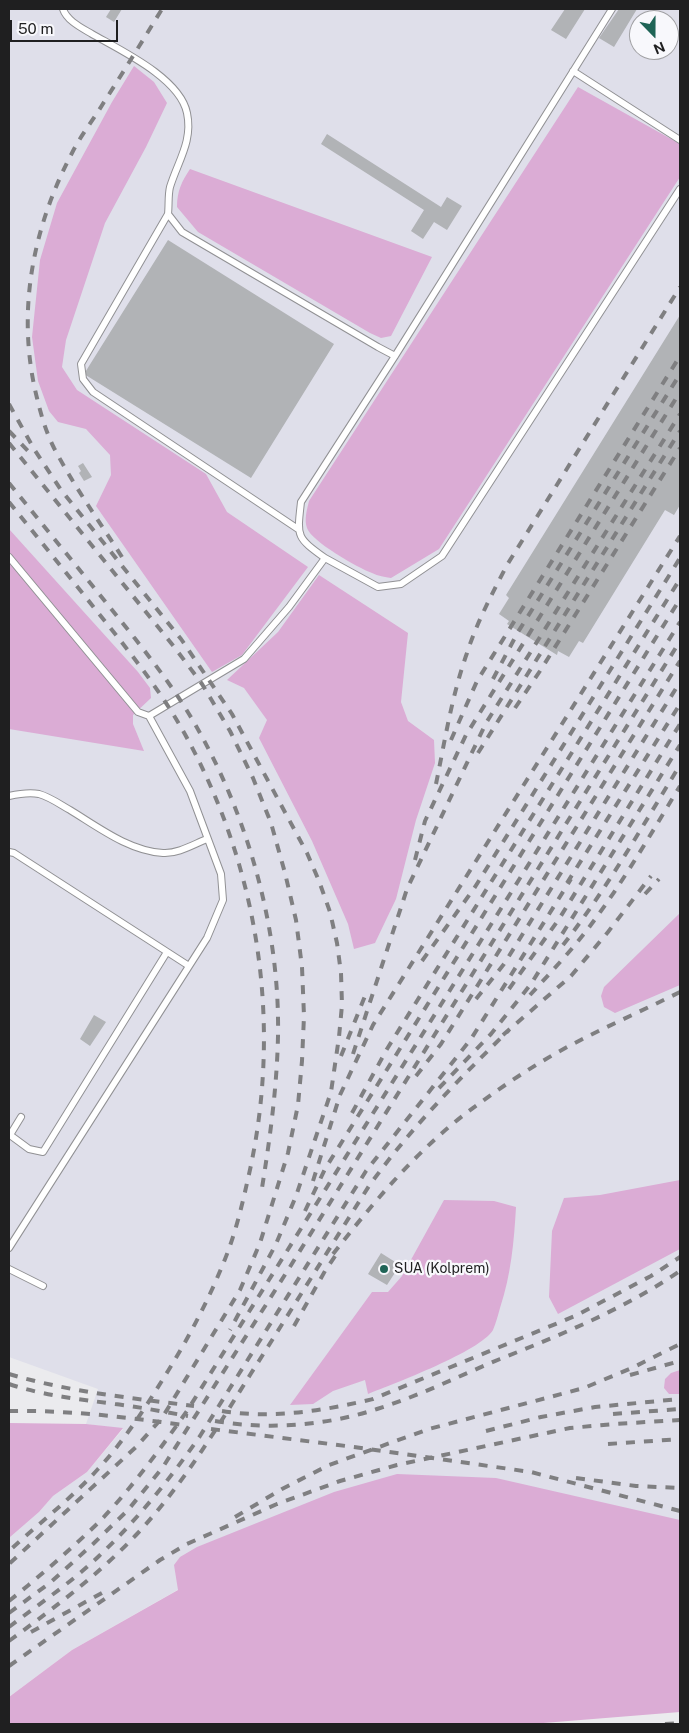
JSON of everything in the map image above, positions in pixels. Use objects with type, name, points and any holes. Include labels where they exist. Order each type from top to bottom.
[{"type":"lane","points":[[63,9],[64,13],[75,24],[146,65],[176,91],[187,112],[188,141],[170,188],[168,214],[81,364],[83,379],[93,392],[298,529]]},
{"type":"lane","points":[[612,9],[395,356],[301,502],[298,529],[304,543],[324,558],[378,587],[401,584],[442,556],[680,189]]},
{"type":"lane","points":[[573,71],[680,140]]},
{"type":"lane","points":[[168,214],[182,232],[395,356]]},
{"type":"lane","points":[[9,557],[138,712],[149,716],[190,791],[221,874],[223,900],[207,938],[9,1248]]},
{"type":"lane","points":[[149,716],[244,660],[289,608],[324,558]]},
{"type":"lane","points":[[9,796],[20,793],[40,794],[61,804],[120,840],[142,849],[165,854],[207,839]]},
{"type":"lane","points":[[9,852],[14,853],[189,966]]},
{"type":"lane","points":[[21,1117],[10,1135],[29,1149],[44,1152],[167,952]]},
{"type":"lane","points":[[9,1269],[43,1286]]},
{"type":"shaded area","points":[[9,9],[680,9],[680,1548],[230,1560],[72,1650],[9,1697],[9,1538],[39,1512],[53,1496],[87,1472],[123,1429],[86,1424],[98,1389],[9,1357]]},
{"type":"shaded area","points":[[134,66],[154,82],[167,103],[146,147],[105,223],[66,340],[62,367],[77,390],[206,474],[227,512],[308,567],[242,655],[212,672],[96,506],[111,475],[110,455],[86,429],[58,422],[49,411],[38,381],[32,337],[40,260],[57,203],[112,102]]},
{"type":"shaded area","points":[[578,87],[680,144],[680,177],[439,549],[391,578],[374,574],[336,554],[310,533],[306,522],[309,501]]},
{"type":"shaded area","points":[[190,169],[432,257],[391,336],[381,338],[370,333],[198,232],[177,207],[180,187]]},
{"type":"shaded area","points":[[9,529],[138,672],[150,688],[151,698],[133,715],[133,724],[144,751],[9,729]]},
{"type":"shaded area","points":[[319,575],[408,633],[401,702],[408,721],[434,740],[435,763],[416,820],[396,899],[375,943],[354,949],[348,924],[312,841],[259,738],[267,720],[244,688],[227,680],[278,632]]},
{"type":"shaded area","points":[[680,913],[680,985],[615,1013],[604,1007],[601,996],[604,987]]},
{"type":"shaded area","points":[[680,1180],[680,1249],[558,1314],[549,1297],[552,1231],[564,1198],[600,1195]]},
{"type":"shaded area","points":[[444,1200],[494,1201],[516,1207],[509,1271],[504,1296],[493,1330],[485,1338],[455,1357],[368,1394],[365,1380],[333,1391],[313,1404],[290,1405],[372,1292],[388,1292],[402,1276]]},
{"type":"shaded area","points":[[680,1370],[680,1394],[669,1394],[664,1388],[665,1379],[671,1373]]},
{"type":"shaded area","points":[[9,1423],[86,1424],[123,1428],[87,1472],[53,1496],[39,1512],[9,1538]]},
{"type":"shaded area","points":[[397,1474],[496,1478],[680,1520],[680,1712],[531,1724],[9,1724],[9,1697],[72,1650],[178,1590],[174,1565],[180,1557],[197,1547],[334,1492]]},
{"type":"building","points":[[111,9],[122,9],[114,22],[106,17]]},
{"type":"building","points":[[565,9],[585,9],[566,39],[551,30]]},
{"type":"building","points":[[619,9],[637,9],[629,10],[629,22],[614,47],[599,38]]},
{"type":"building","points":[[327,134],[441,207],[447,197],[462,206],[447,230],[434,222],[423,239],[411,231],[424,210],[321,144]]},
{"type":"building","points":[[168,240],[334,344],[251,478],[84,374]]},
{"type":"building","points":[[680,315],[680,505],[674,515],[665,510],[583,643],[579,641],[569,657],[558,651],[557,655],[507,624],[509,621],[499,614],[509,598],[506,595]]},
{"type":"building","points":[[83,463],[92,477],[84,481],[79,473],[81,471],[78,466]]},
{"type":"building","points":[[94,1015],[106,1022],[90,1046],[80,1039]]},
{"type":"building","name":"SUA (Kolprem)","points":[[381,1253],[400,1265],[387,1285],[368,1274]]},
{"type":"railway","points":[[122,557],[70,476],[46,430],[31,366],[28,304],[38,242],[58,182],[79,140],[162,9]]},
{"type":"railway","points":[[436,784],[457,685],[475,630],[490,597],[507,565],[680,287]]},
{"type":"railway","points":[[451,740],[477,681],[680,356]]},
{"type":"railway","points":[[493,679],[518,632],[680,374]]},
{"type":"railway","points":[[415,860],[425,821],[466,735],[680,392]]},
{"type":"railway","points":[[9,404],[34,449],[61,490],[181,639],[232,714],[307,853],[330,912],[341,973],[342,1005],[331,1092],[296,1196],[276,1244],[230,1330]]},
{"type":"railway","points":[[353,1054],[407,889],[486,723],[680,414]]},
{"type":"railway","points":[[9,431],[31,454]]},
{"type":"railway","points":[[478,753],[680,431]]},
{"type":"railway","points":[[9,443],[175,648],[202,684],[230,731],[253,778],[271,823],[285,873],[296,920],[302,967],[304,1016],[298,1105],[288,1153],[260,1243],[240,1290],[162,1418],[136,1447],[9,1564]]},
{"type":"railway","points":[[515,708],[680,448]]},
{"type":"railway","points":[[9,483],[133,636],[180,699],[200,733],[234,804],[247,841],[267,919],[274,958],[277,997],[278,1036],[276,1074],[262,1188]]},
{"type":"railway","points":[[9,502],[133,656],[167,704],[187,738],[212,790],[233,844],[248,899],[258,955],[263,1012],[263,1069],[258,1126],[237,1224],[211,1292],[176,1358],[144,1409],[117,1446],[77,1491],[9,1551]]},
{"type":"railway","points":[[313,1181],[340,1095],[373,1025],[680,536]]},
{"type":"railway","points":[[422,961],[475,887],[680,558]]},
{"type":"railway","points":[[352,1113],[387,1049],[680,579]]},
{"type":"railway","points":[[305,1211],[325,1169],[680,599]]},
{"type":"railway","points":[[9,1601],[55,1563],[99,1522],[134,1482],[187,1411],[680,622]]},
{"type":"railway","points":[[9,1613],[51,1582],[93,1544],[128,1510],[163,1467],[680,641]]},
{"type":"railway","points":[[416,1076],[441,1044],[680,661]]},
{"type":"railway","points":[[476,999],[504,964],[680,682]]},
{"type":"railway","points":[[567,883],[680,704]]},
{"type":"railway","points":[[509,989],[559,919],[680,724]]},
{"type":"railway","points":[[439,1088],[491,1034],[531,984],[680,745]]},
{"type":"railway","points":[[563,945],[610,879],[680,765]]},
{"type":"railway","points":[[530,995],[563,959],[605,906],[680,786]]},
{"type":"railway","points":[[503,1035],[571,976],[651,876]]},
{"type":"railway","points":[[9,1627],[89,1566],[140,1514],[177,1468],[200,1436],[366,1171],[471,1039],[571,879]]},
{"type":"railway","points":[[645,894],[659,879]]},
{"type":"railway","points":[[333,1254],[413,1160],[469,1111],[493,1093],[558,1052],[680,992]]},
{"type":"railway","points":[[341,1056],[365,996]]},
{"type":"railway","points":[[9,1641],[59,1604],[91,1577],[121,1550],[153,1516],[183,1478],[211,1437],[369,1186],[435,1105],[509,1030]]},
{"type":"railway","points":[[294,1326],[325,1271],[340,1249]]},
{"type":"railway","points":[[222,1411],[279,1414],[335,1407],[373,1399],[575,1316],[651,1276],[680,1257]]},
{"type":"railway","points":[[215,1421],[276,1426],[317,1423],[357,1415],[393,1404],[593,1320],[659,1285],[680,1271]]},
{"type":"railway","points":[[235,1517],[282,1489],[329,1465],[429,1429],[584,1388],[634,1367],[680,1344]]},
{"type":"railway","points":[[630,1375],[680,1361]]},
{"type":"railway","points":[[9,1374],[78,1390],[194,1406]]},
{"type":"railway","points":[[9,1384],[62,1397],[188,1416]]},
{"type":"railway","points":[[486,1431],[541,1417],[595,1407],[680,1399]]},
{"type":"railway","points":[[613,1414],[680,1409]]},
{"type":"railway","points":[[9,1411],[96,1415],[183,1425]]},
{"type":"railway","points":[[9,1666],[160,1560],[187,1544],[277,1504],[340,1481],[397,1465],[570,1428],[680,1420]]},
{"type":"railway","points":[[211,1429],[531,1472],[680,1511]]},
{"type":"railway","points":[[608,1444],[680,1439]]},
{"type":"railway","points":[[576,1478],[636,1486],[680,1488]]},
{"type":"railway","points":[[31,1632],[109,1589]]},
{"type":"railway","points":[[665,1724],[680,1723]]},
{"type":"place","name":"SUA (Kolprem)","points":[[384,1269]]}]
